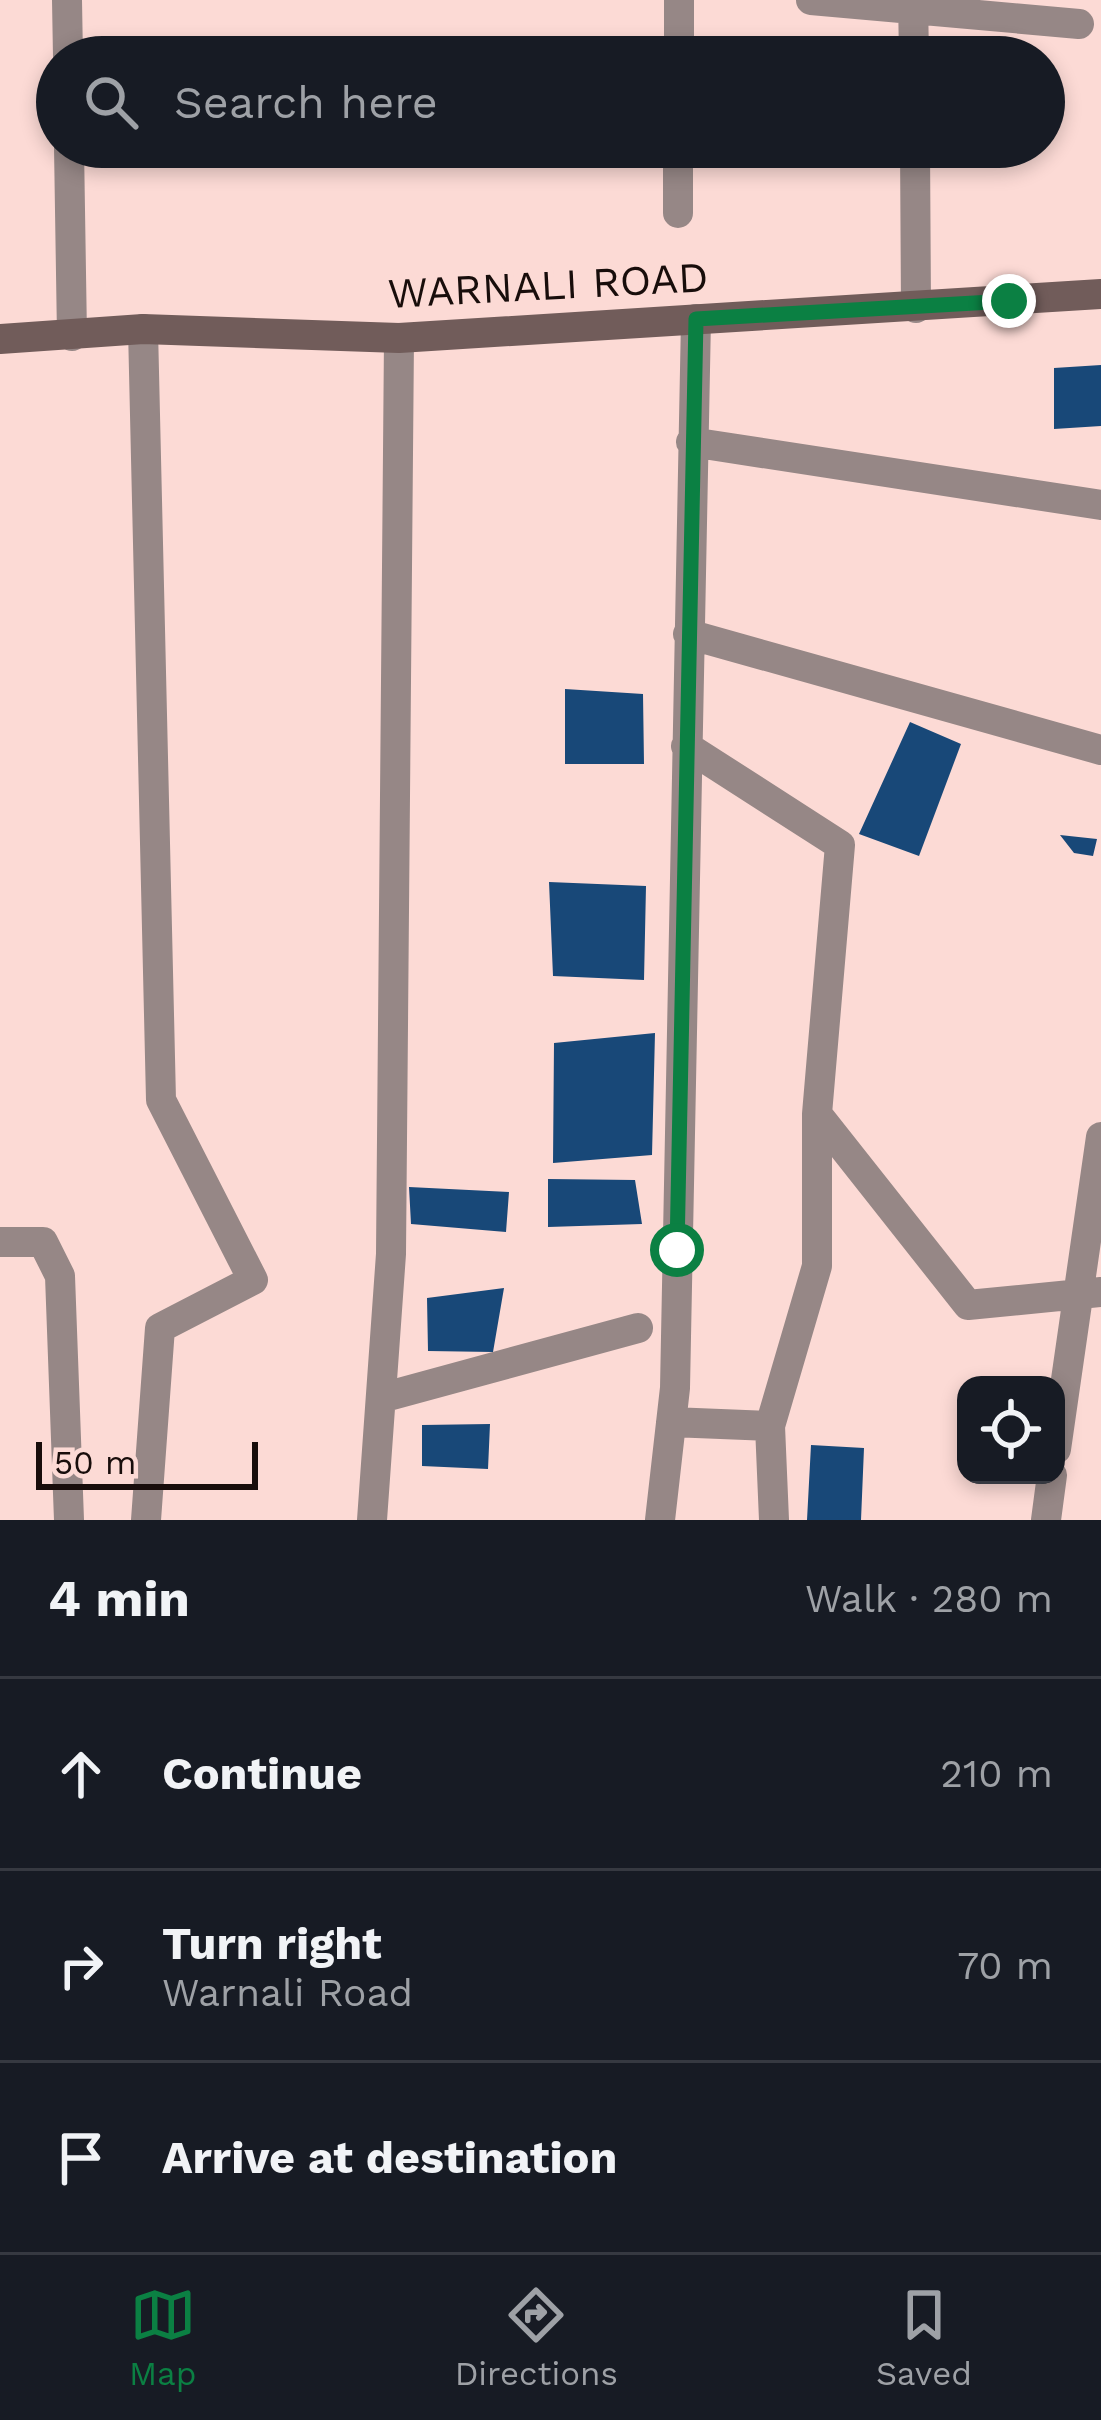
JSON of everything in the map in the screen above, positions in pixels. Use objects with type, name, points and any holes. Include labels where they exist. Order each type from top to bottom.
[{"type":"main road","name":"WARNALI ROAD","points":[[0,339],[143,329],[399,338],[1101,295]]},
{"type":"street","points":[[67,0],[68,36]]},
{"type":"street","points":[[679,0],[679,36]]},
{"type":"street","points":[[811,0],[1086,16]]},
{"type":"street","points":[[913,6],[914,36]]},
{"type":"street","points":[[69,168],[72,337]]},
{"type":"street","points":[[677,213],[678,168]]},
{"type":"street","points":[[914,168],[916,308]]},
{"type":"street","points":[[660,1520],[671,1422],[696,319]]},
{"type":"street","points":[[143,329],[161,1100],[253,1280],[160,1328],[146,1520]]},
{"type":"street","points":[[372,1520],[391,1254],[399,338]]},
{"type":"street","points":[[691,442],[1101,505]]},
{"type":"street","points":[[688,634],[1101,750]]},
{"type":"street","points":[[686,746],[840,845],[817,1114],[817,1266],[770,1426],[775,1520]]},
{"type":"street","points":[[817,1114],[968,1305],[1090,1294]]},
{"type":"street","points":[[1065,1408],[1090,1294],[1101,1137]]},
{"type":"street","points":[[0,1242],[43,1242],[60,1276],[69,1520]]},
{"type":"street","points":[[381,1398],[638,1328]]},
{"type":"street","points":[[671,1422],[770,1426]]},
{"type":"street","points":[[1046,1520],[1051,1484]]},
{"type":"building","points":[[1101,365],[1101,426],[1054,429],[1054,368]]},
{"type":"building","points":[[565,689],[643,694],[644,764],[565,764]]},
{"type":"building","points":[[910,722],[961,744],[919,856],[859,834]]},
{"type":"building","points":[[1060,835],[1097,839],[1093,856],[1074,853]]},
{"type":"building","points":[[549,882],[646,886],[644,980],[553,976]]},
{"type":"building","points":[[655,1033],[652,1155],[553,1163],[554,1043]]},
{"type":"building","points":[[548,1179],[635,1180],[642,1224],[548,1227]]},
{"type":"building","points":[[409,1187],[509,1192],[506,1232],[411,1224]]},
{"type":"building","points":[[504,1288],[493,1352],[428,1351],[427,1298]]},
{"type":"building","points":[[490,1424],[488,1469],[422,1466],[422,1425]]},
{"type":"building","points":[[811,1445],[864,1448],[861,1520],[807,1520]]},
{"type":"route","points":[[677,1250],[696,319],[1009,301]]}]
